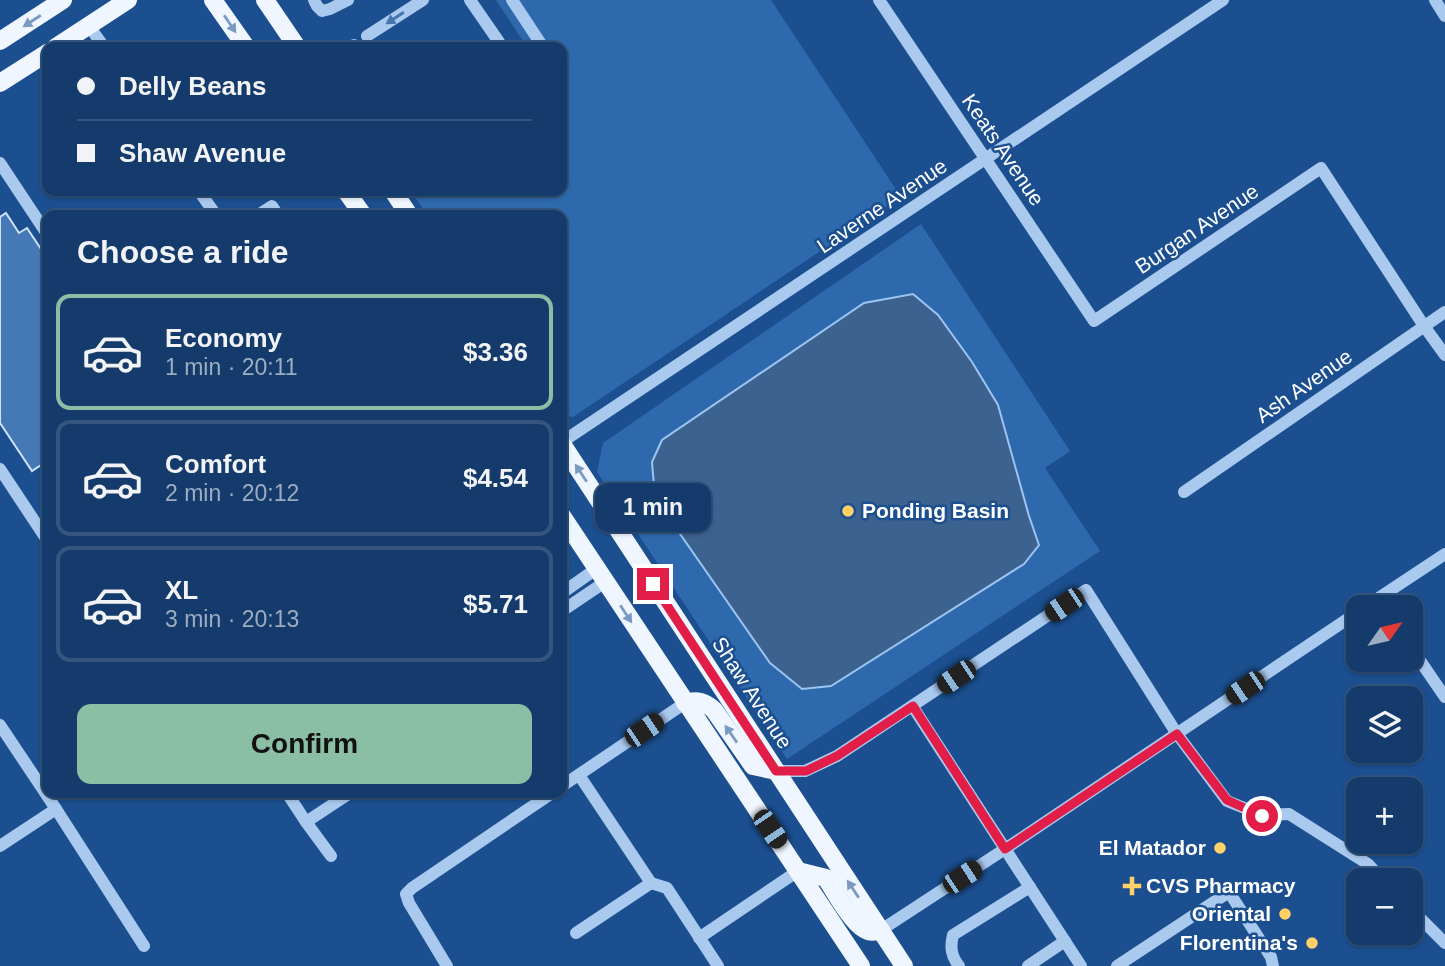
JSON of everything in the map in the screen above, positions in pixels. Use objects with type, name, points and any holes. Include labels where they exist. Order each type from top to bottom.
[{"type":"main road","points":[[0,41],[63,0]]},
{"type":"main road","points":[[63,42],[128,0]]},
{"type":"main road","points":[[214,0],[243,42]]},
{"type":"main road","points":[[265,0],[294,42]]},
{"type":"main road","points":[[0,83],[42,56]]},
{"type":"main road","name":"Shaw Avenue","points":[[567,451],[904,966]]},
{"type":"main road","points":[[567,524],[861,966]]},
{"type":"main road","points":[[685,703],[693,700],[707,704],[715,710],[753,766],[776,771]]},
{"type":"main road","points":[[798,871],[825,878],[855,922],[872,932],[881,930]]},
{"type":"street","points":[[314,0],[322,10],[348,0]]},
{"type":"street","points":[[367,36],[423,0]]},
{"type":"street","points":[[470,0],[498,42]]},
{"type":"street","points":[[512,0],[540,42]]},
{"type":"street","name":"Keats Avenue","points":[[879,0],[1094,321]]},
{"type":"street","name":"Laverne Avenue","points":[[567,440],[1223,0]]},
{"type":"street","points":[[1435,0],[1445,16]]},
{"type":"street","points":[[89,26],[100,42]]},
{"type":"street","points":[[0,163],[42,226]]},
{"type":"street","name":"Burgan Avenue","points":[[1094,321],[1321,168],[1424,326]]},
{"type":"street","name":"Ash Avenue","points":[[1184,492],[1445,312]]},
{"type":"street","points":[[1424,326],[1445,355]]},
{"type":"street","points":[[0,470],[42,533]]},
{"type":"street","points":[[1392,595],[1445,554]]},
{"type":"street","points":[[567,591],[601,576]]},
{"type":"street","points":[[567,607],[601,576]]},
{"type":"street","points":[[776,771],[806,771],[837,756],[1086,590],[1177,734],[1227,800],[1262,816],[1289,814],[1372,868]]},
{"type":"street","points":[[881,930],[1346,620]]},
{"type":"street","points":[[1423,665],[1445,697]]},
{"type":"street","points":[[567,783],[685,703]]},
{"type":"street","points":[[913,706],[1081,966]]},
{"type":"street","points":[[0,725],[42,788]]},
{"type":"street","points":[[579,775],[651,883],[667,888],[718,966]]},
{"type":"street","points":[[49,798],[144,946]]},
{"type":"street","points":[[290,798],[331,856]]},
{"type":"street","points":[[306,822],[342,798]]},
{"type":"street","points":[[447,966],[406,894],[545,798]]},
{"type":"street","points":[[0,846],[56,809]]},
{"type":"street","points":[[699,937],[798,871]]},
{"type":"street","points":[[576,933],[651,883]]},
{"type":"street","points":[[958,966],[953,958],[953,935],[1030,887]]},
{"type":"street","points":[[1117,966],[1230,892],[1271,957],[1273,966]]},
{"type":"street","points":[[1423,921],[1445,943]]},
{"type":"street","points":[[1028,966],[1065,942]]},
{"type":"shaded area","points":[[496,0],[771,0],[901,197],[573,417],[567,416],[567,210],[424,210],[414,196],[567,196],[567,42],[524,42]]},
{"type":"shaded area","name":"Ponding Basin","points":[[921,224],[1070,451],[1045,468],[1100,551],[787,759],[597,472],[603,443]]},
{"type":"shaded area","name":"Ponding Basin","points":[[913,294],[938,315],[972,362],[998,405],[1039,545],[1024,564],[831,686],[802,689],[770,663],[655,498],[652,462],[662,440],[864,303]]},
{"type":"building","points":[[6,213],[19,233],[27,228],[42,250],[42,464],[32,471],[0,423],[0,217]]},
{"type":"place","name":"Ponding Basin","points":[[848,511]]},
{"type":"place","name":"El Matador","points":[[1220,848]]},
{"type":"place","name":"CVS Pharmacy","points":[[1132,886]]},
{"type":"place","name":"Oriental","points":[[1285,914]]},
{"type":"place","name":"Florentina's","points":[[1312,943]]},
{"type":"route","points":[[653,584],[776,771],[806,771],[837,756],[913,706],[1005,849],[1177,734],[1227,800],[1262,816]]}]
